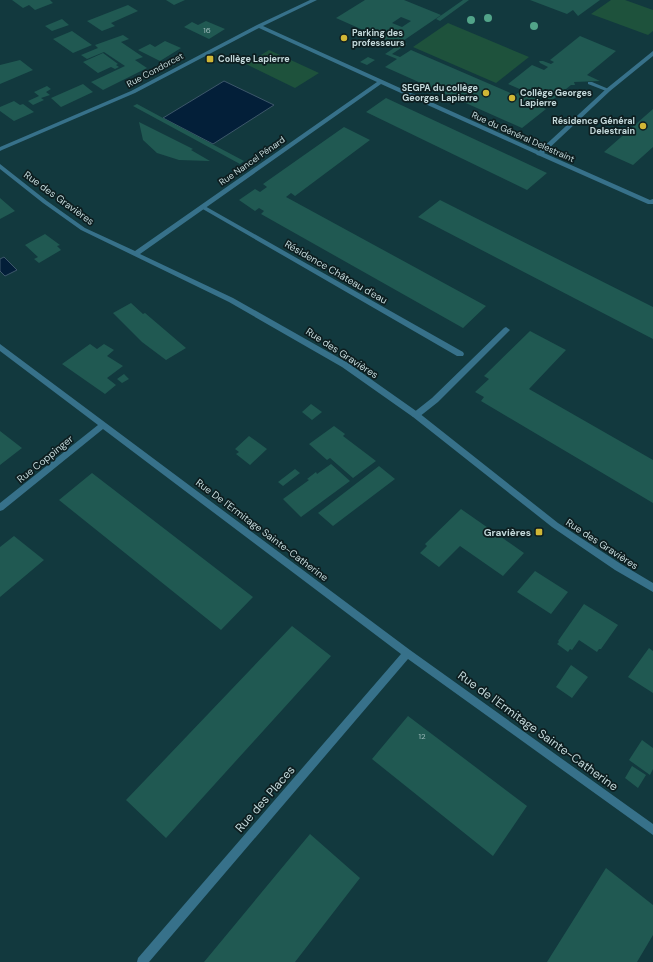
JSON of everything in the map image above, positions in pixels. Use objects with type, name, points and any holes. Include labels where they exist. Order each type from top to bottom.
[{"type":"street","name":"Rue Condorcet","points":[[0,149],[133,92],[259,26],[314,0]]},
{"type":"street","name":"Rue du Général Delestraint","points":[[259,26],[539,154],[652,203]]},
{"type":"street","points":[[539,154],[608,90],[653,53]]},
{"type":"street","name":"Rue Nancel Pénard","points":[[135,254],[164,232],[203,207],[380,82]]},
{"type":"street","points":[[590,83],[608,90]]},
{"type":"street","name":"Rue des Gravières","points":[[0,166],[45,202],[83,229],[231,300],[290,332],[345,365],[416,415],[554,525],[653,588]]},
{"type":"street","name":"Résidence Château d'eau","points":[[203,207],[460,354]]},
{"type":"street","points":[[416,415],[435,400],[506,330]]},
{"type":"street","points":[[0,347],[103,425]]},
{"type":"street","name":"Rue Coppinger","points":[[0,508],[103,425]]},
{"type":"street","name":"Rue De l'Ermitage Sainte-Catherine","points":[[103,425],[407,653]]},
{"type":"street","name":"Rue de l'Ermitage Sainte-Catherine","points":[[407,653],[653,830]]},
{"type":"street","name":"Rue des Places","points":[[142,962],[407,653]]},
{"type":"green space","points":[[611,0],[625,0],[653,10],[653,31],[648,35],[591,14]]},
{"type":"green space","points":[[448,23],[529,57],[496,83],[413,47]]},
{"type":"green space","points":[[269,50],[319,73],[295,88],[246,64]]},
{"type":"water","points":[[224,81],[274,105],[213,144],[163,118]]},
{"type":"water","points":[[4,257],[17,270],[5,276],[0,271],[0,259]]},
{"type":"building","points":[[12,0],[50,0],[53,3],[35,10],[29,5],[23,8]]},
{"type":"building","points":[[166,0],[185,0],[174,5]]},
{"type":"building","points":[[365,0],[404,0],[441,15],[397,45],[336,18]],"holes":[[[401,17],[411,21],[402,27],[392,23]]]},
{"type":"building","points":[[463,0],[469,0],[440,21],[436,19]]},
{"type":"building","points":[[530,0],[600,0],[578,16],[573,10],[567,14]]},
{"type":"building","points":[[128,5],[138,11],[111,23],[115,26],[102,31],[87,21]]},
{"type":"building","points":[[62,19],[69,25],[52,31],[45,26]]},
{"type":"building","points":[[206,21],[225,29],[209,39],[184,27],[192,22],[198,25]]},
{"type":"building","points":[[72,31],[92,45],[73,53],[53,39]]},
{"type":"building","points":[[123,35],[129,39],[121,42],[143,57],[135,60],[147,68],[103,90],[91,82],[125,66],[104,52],[87,59],[81,55],[98,48],[95,45]]},
{"type":"building","points":[[580,36],[616,51],[587,75],[600,81],[574,82],[575,85],[571,85],[550,102],[540,97],[533,103],[546,109],[522,128],[385,67],[397,59],[385,54],[403,42],[407,44],[392,54],[400,57],[411,50],[515,95],[522,90],[508,84],[532,65],[544,70],[548,67],[539,61],[551,64],[554,62],[550,60]]},
{"type":"building","points":[[165,41],[181,48],[160,61],[138,50],[150,44],[155,47]]},
{"type":"building","points":[[103,53],[118,64],[116,65],[119,67],[115,69],[111,67],[98,73],[83,62]]},
{"type":"building","points":[[368,57],[375,60],[367,65],[360,62]]},
{"type":"building","points":[[20,60],[33,70],[0,84],[0,65]]},
{"type":"building","points":[[83,84],[93,92],[61,107],[51,98]]},
{"type":"building","points":[[47,86],[51,89],[46,92],[50,95],[41,98],[44,100],[33,105],[28,101],[39,96],[34,92]]},
{"type":"building","points":[[386,98],[547,173],[527,190],[366,112]]},
{"type":"building","points":[[14,101],[20,105],[23,104],[34,112],[14,121],[0,111],[0,107]]},
{"type":"building","points":[[137,104],[244,161],[240,164],[133,106]]},
{"type":"building","name":"Résidence Général Delestrain","points":[[653,109],[653,147],[633,165],[604,152]]},
{"type":"building","points":[[139,122],[193,149],[191,150],[210,161],[179,160],[157,153],[143,140]]},
{"type":"building","points":[[344,127],[370,140],[295,196],[291,193],[286,197],[486,306],[463,328],[261,214],[264,211],[259,208],[255,211],[239,200],[255,189],[260,192],[267,187],[263,184]]},
{"type":"building","points":[[0,198],[15,211],[0,219]]},
{"type":"building","points":[[440,200],[653,307],[653,339],[418,217]]},
{"type":"building","points":[[45,234],[60,245],[57,246],[61,250],[39,263],[34,259],[38,257],[25,245]]},
{"type":"building","points":[[131,303],[186,348],[166,360],[142,342],[113,313]]},
{"type":"building","points":[[530,331],[566,350],[529,389],[653,460],[653,503],[481,401],[484,397],[475,392],[489,379],[484,376]]},
{"type":"building","points":[[90,344],[97,349],[104,344],[114,350],[107,356],[123,366],[107,378],[116,385],[105,394],[62,364]]},
{"type":"building","points":[[124,374],[129,379],[122,383],[117,379]]},
{"type":"building","points":[[311,404],[322,412],[312,420],[302,412]]},
{"type":"building","points":[[334,426],[345,434],[343,436],[376,461],[353,478],[330,458],[327,460],[309,444]]},
{"type":"building","points":[[0,431],[22,448],[0,465]]},
{"type":"building","points":[[249,436],[267,449],[250,465],[236,454],[239,452],[235,449]]},
{"type":"building","points":[[331,464],[350,481],[301,517],[283,499],[309,480],[307,479],[316,472],[317,474]]},
{"type":"building","points":[[379,466],[395,479],[333,526],[318,513]]},
{"type":"building","points":[[295,469],[300,473],[283,486],[278,482]]},
{"type":"building","points":[[92,473],[253,597],[221,630],[59,500]]},
{"type":"building","points":[[461,509],[524,553],[503,576],[460,546],[439,567],[420,553],[427,546],[425,544]]},
{"type":"building","points":[[14,536],[44,560],[0,597],[0,547]]},
{"type":"building","points":[[535,571],[568,592],[551,614],[517,592]]},
{"type":"building","points":[[584,604],[618,625],[601,649],[597,652],[579,640],[572,650],[570,649],[568,652],[557,644],[559,642],[558,641]]},
{"type":"building","points":[[292,626],[331,656],[166,838],[126,800]]},
{"type":"building","points":[[649,648],[653,651],[653,693],[628,677]]},
{"type":"building","points":[[571,665],[588,677],[572,698],[556,687]]},
{"type":"building","points":[[408,716],[527,806],[493,856],[372,759]]},
{"type":"building","points":[[642,740],[653,748],[653,769],[650,775],[629,760]]},
{"type":"building","points":[[632,766],[646,775],[638,788],[625,778]]},
{"type":"building","points":[[310,834],[360,878],[295,962],[204,962]]},
{"type":"building","points":[[606,868],[653,905],[653,935],[637,962],[547,962]]},
{"type":"place","name":"Parking des professeurs","points":[[344,38]]},
{"type":"place","name":"Collège Lapierre","points":[[210,59]]},
{"type":"place","name":"SEGPA du collège Georges Lapierre","points":[[486,93]]},
{"type":"place","name":"Collège Georges Lapierre","points":[[512,98]]},
{"type":"place","name":"Résidence Général Delestrain","points":[[643,126]]},
{"type":"place","name":"Gravières","points":[[539,532]]}]
